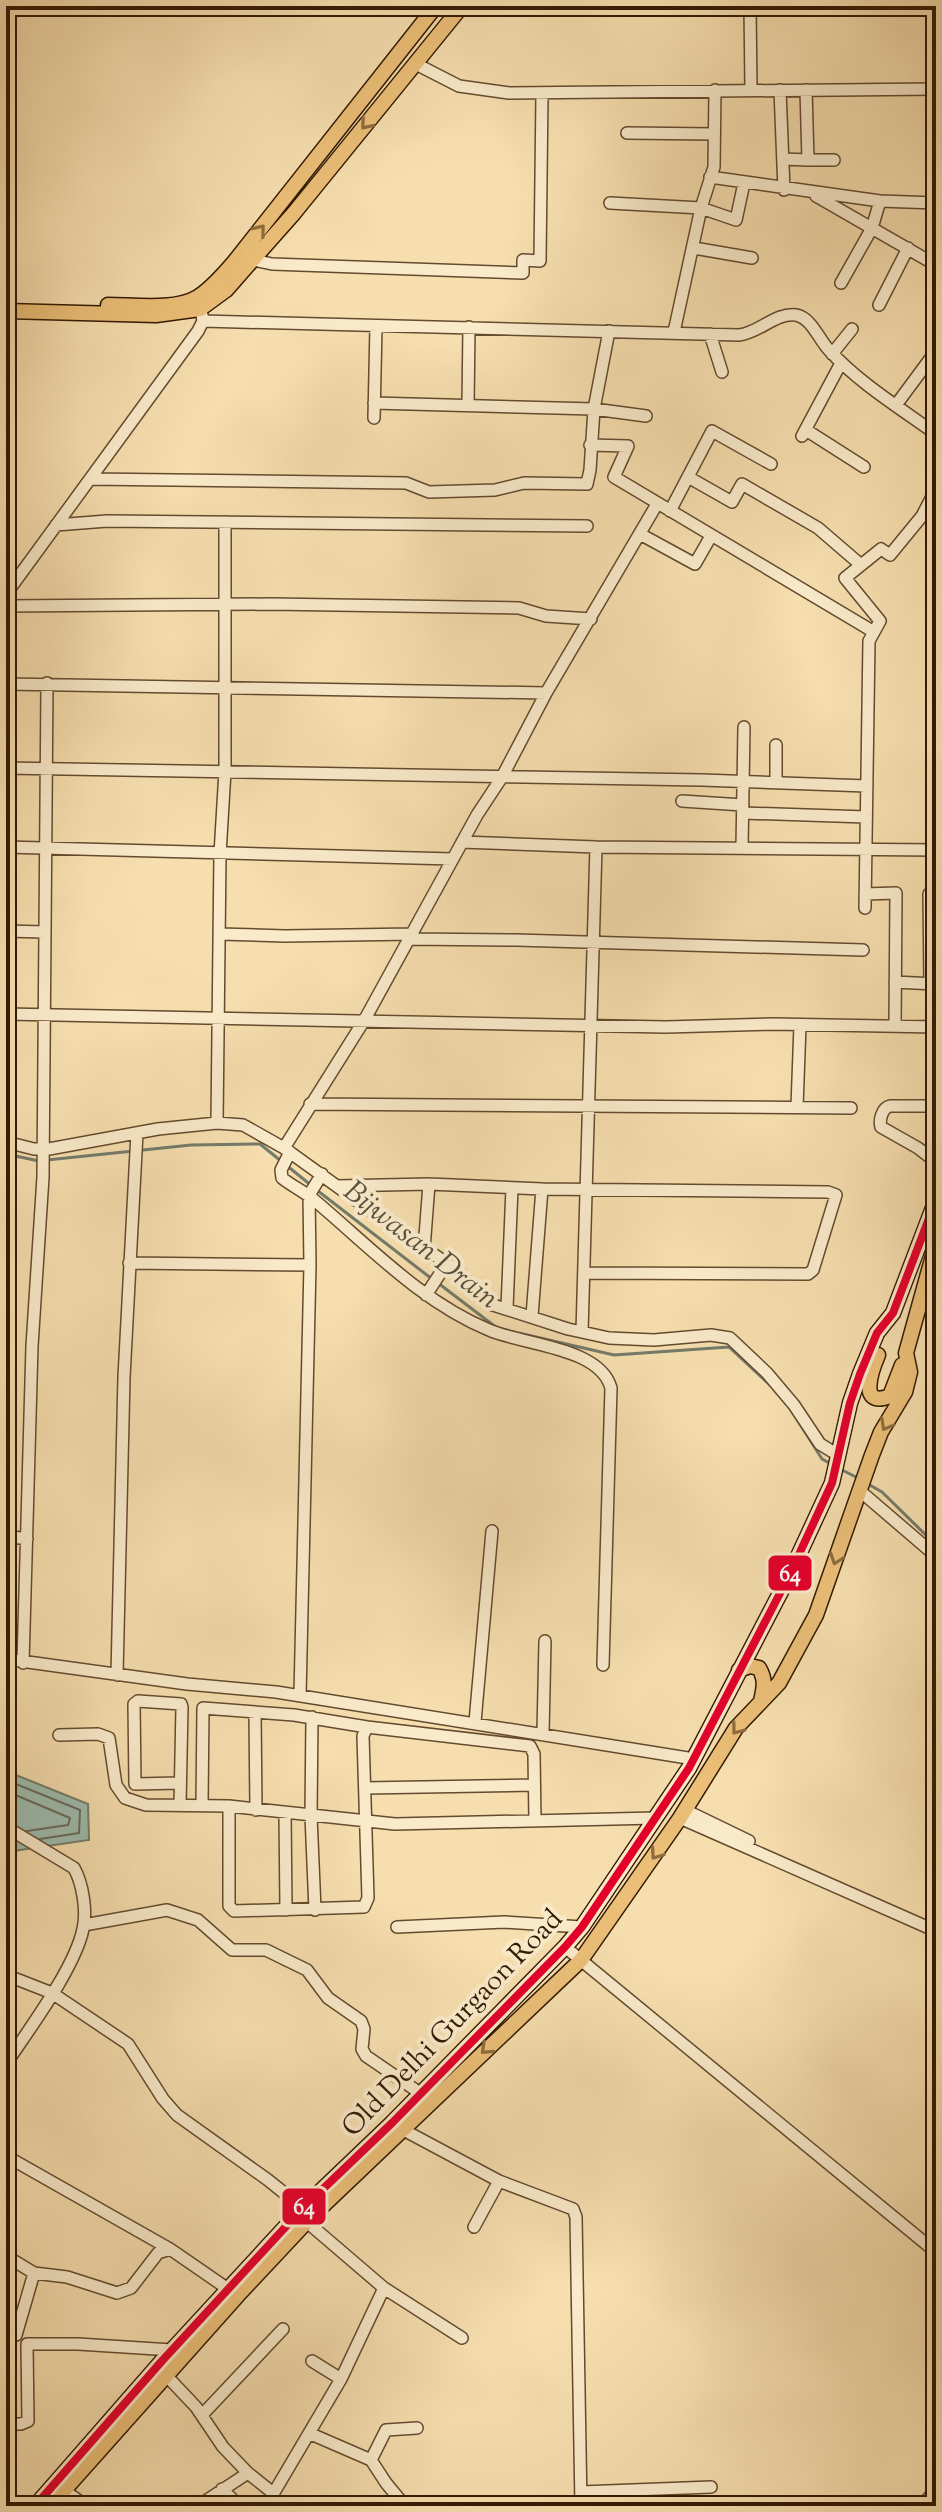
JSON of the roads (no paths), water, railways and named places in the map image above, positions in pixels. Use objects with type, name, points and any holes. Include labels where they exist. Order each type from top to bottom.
[{"type":"main road","points":[[199,309],[209,289],[235,261],[436,6]]},
{"type":"main road","points":[[6,311],[156,315],[199,309],[226,290],[254,260],[462,6]]},
{"type":"main road","points":[[6,302],[175,304],[199,309]]},
{"type":"main road","name":"Old Delhi Gurgaon Road","points":[[397,2126],[420,2093],[582,1927],[694,1759],[789,1576],[832,1483],[860,1374],[877,1333],[893,1313],[936,1200]]},
{"type":"main road","name":"Old Delhi Gurgaon Road","points":[[162,2371],[172,2350],[228,2289],[397,2126],[581,1960],[683,1814],[736,1728],[779,1683],[816,1615],[881,1432],[905,1392],[910,1372],[906,1353],[930,1283],[936,1245]]},
{"type":"main road","points":[[893,1313],[868,1379],[868,1389],[874,1396],[884,1399],[890,1396],[906,1353]]},
{"type":"main road","points":[[739,1670],[750,1666],[759,1668],[765,1686],[761,1702]]},
{"type":"main road","name":"Old Delhi Gurgaon Road","points":[[35,2506],[59,2487],[307,2215]]},
{"type":"main road","name":"Old Delhi Gurgaon Road","points":[[50,2506],[59,2487]]},
{"type":"street","points":[[750,6],[751,90]]},
{"type":"street","points":[[416,64],[471,90],[542,94],[936,89]]},
{"type":"street","points":[[674,332],[715,158],[715,90]]},
{"type":"street","points":[[780,90],[784,190]]},
{"type":"street","points":[[806,90],[808,160]]},
{"type":"street","points":[[254,260],[272,264],[523,273],[523,260],[540,261],[542,94]]},
{"type":"street","points":[[627,133],[713,134]]},
{"type":"street","points":[[784,159],[834,160]]},
{"type":"street","points":[[710,177],[784,190],[880,201],[936,203]]},
{"type":"street","points":[[610,203],[701,208],[736,220],[744,183]]},
{"type":"street","points":[[809,192],[936,265]]},
{"type":"street","points":[[841,283],[872,228],[880,201]]},
{"type":"street","points":[[694,248],[752,258]]},
{"type":"street","points":[[879,305],[908,248]]},
{"type":"street","points":[[6,594],[90,479],[199,309],[376,326],[710,334],[746,334],[782,316],[796,315],[809,322],[837,358],[936,434]]},
{"type":"street","points":[[374,418],[376,326]]},
{"type":"street","points":[[468,405],[469,327]]},
{"type":"street","points":[[852,329],[804,433],[864,467]]},
{"type":"street","points":[[90,479],[406,483],[429,492],[495,490],[524,483],[583,485],[588,483],[594,409],[609,331]]},
{"type":"street","points":[[710,334],[722,372]]},
{"type":"street","points":[[896,405],[936,351]]},
{"type":"street","points":[[374,403],[594,409],[646,416]]},
{"type":"street","points":[[670,511],[712,431],[771,464]]},
{"type":"street","points":[[590,445],[628,446],[614,477],[874,632]]},
{"type":"street","points":[[688,477],[732,502],[742,484],[818,528],[861,565]]},
{"type":"street","points":[[865,908],[869,641],[880,618],[845,578],[881,549],[890,555],[922,516],[936,489]]},
{"type":"street","points":[[657,504],[546,693],[365,1019],[310,1104],[287,1153],[281,1170],[282,1178],[310,1193],[428,1293],[489,1330],[563,1339],[582,1332],[625,1340],[711,1335],[730,1338],[767,1373],[837,1462]]},
{"type":"street","points":[[56,525],[107,521],[587,526]]},
{"type":"street","points":[[217,1123],[220,854],[225,771],[225,522]]},
{"type":"street","points":[[640,534],[695,564],[711,536]]},
{"type":"street","points":[[6,606],[226,604],[519,608],[546,616],[591,619]]},
{"type":"street","points":[[23,1663],[32,1346],[43,1177],[47,683]]},
{"type":"street","points":[[6,684],[546,693]]},
{"type":"street","points":[[742,848],[744,727]]},
{"type":"street","points":[[776,745],[776,782]]},
{"type":"street","points":[[6,768],[743,781],[867,786]]},
{"type":"street","points":[[682,801],[743,809],[866,817]]},
{"type":"street","points":[[462,842],[596,847],[936,850]]},
{"type":"street","points":[[6,847],[453,859]]},
{"type":"street","points":[[582,1332],[596,847]]},
{"type":"street","points":[[865,894],[896,893],[895,1026]]},
{"type":"street","points":[[895,982],[933,984],[929,894]]},
{"type":"street","points":[[6,931],[45,932]]},
{"type":"street","points":[[220,934],[411,936],[863,950]]},
{"type":"street","points":[[6,1014],[666,1027],[936,1027]]},
{"type":"street","points":[[797,1107],[800,1025]]},
{"type":"street","points":[[310,1104],[851,1108]]},
{"type":"street","points":[[936,1106],[886,1107],[880,1125],[936,1162]]},
{"type":"street","points":[[6,1142],[43,1154],[137,1133],[217,1123],[243,1125],[337,1186],[424,1249],[482,1299],[532,1316],[605,1374],[611,1388],[603,1665]]},
{"type":"street","points":[[117,1675],[129,1263],[137,1133]]},
{"type":"street","points":[[300,1695],[310,1193],[319,1177]]},
{"type":"street","points":[[337,1186],[429,1184],[542,1189],[828,1192],[833,1193],[836,1199],[813,1270],[808,1274],[585,1273]]},
{"type":"street","points":[[424,1249],[429,1184]]},
{"type":"street","points":[[507,1308],[512,1188]]},
{"type":"street","points":[[532,1316],[542,1189]]},
{"type":"street","points":[[129,1263],[310,1265]]},
{"type":"street","points":[[428,1293],[446,1266]]},
{"type":"street","points":[[862,1483],[936,1556]]},
{"type":"street","points":[[475,1722],[492,1531]]},
{"type":"street","points":[[6,1536],[27,1539]]},
{"type":"street","points":[[543,1733],[545,1641]]},
{"type":"street","points":[[6,1659],[300,1695],[694,1759]]},
{"type":"street","points":[[180,1783],[135,1784],[134,1704],[138,1701],[181,1704],[180,1805]]},
{"type":"street","points":[[202,1805],[203,1708],[312,1717],[367,1727],[530,1746],[534,1754],[535,1821]]},
{"type":"street","points":[[255,1712],[256,1810]]},
{"type":"street","points":[[312,1717],[311,1816],[315,1910]]},
{"type":"street","points":[[229,1806],[230,1909],[359,1909],[367,1902],[363,1731],[367,1727]]},
{"type":"street","points":[[59,1735],[105,1735],[111,1743],[113,1775],[125,1798],[146,1805],[229,1806],[395,1824],[655,1818]]},
{"type":"street","points":[[365,1788],[534,1785]]},
{"type":"street","points":[[285,1813],[286,1910]]},
{"type":"street","points":[[683,1814],[936,1924]]},
{"type":"street","points":[[683,1814],[936,1931]]},
{"type":"street","points":[[6,1827],[74,1868],[81,1890],[84,1925],[80,1941],[52,1993],[6,2064]]},
{"type":"street","points":[[84,1925],[154,1911],[178,1912],[204,1925],[227,1948],[262,1948],[303,1967],[328,1998],[361,2021],[364,2029],[362,2045],[366,2056],[420,2093]]},
{"type":"street","points":[[397,1927],[504,1922],[582,1927]]},
{"type":"street","points":[[565,1947],[936,2252]]},
{"type":"street","points":[[6,1975],[52,1993],[128,2044],[163,2099],[177,2115],[268,2180],[384,2288],[462,2338]]},
{"type":"street","points":[[397,2126],[499,2181],[573,2209],[576,2217],[581,2506]]},
{"type":"street","points":[[6,2156],[170,2249],[228,2289]]},
{"type":"street","points":[[474,2227],[499,2181]]},
{"type":"street","points":[[6,2256],[34,2273],[67,2277],[108,2291],[124,2292],[131,2288],[158,2253],[170,2249]]},
{"type":"street","points":[[6,2335],[16,2335],[34,2273]]},
{"type":"street","points":[[266,2506],[341,2379],[384,2288]]},
{"type":"street","points":[[202,2415],[283,2329]]},
{"type":"street","points":[[6,2424],[28,2421],[27,2344],[172,2350]]},
{"type":"street","points":[[312,2361],[341,2379]]},
{"type":"street","points":[[162,2371],[202,2415],[223,2447],[273,2493]]},
{"type":"street","points":[[371,2460],[386,2430],[417,2428]]},
{"type":"street","points":[[311,2434],[371,2460],[405,2506]]},
{"type":"street","points":[[198,2506],[248,2473]]},
{"type":"street","points":[[59,2487],[86,2506]]},
{"type":"street","points":[[581,2492],[711,2487]]},
{"type":"street","points":[[222,2489],[239,2506]]},
{"type":"street","points":[[922,2506],[936,2489]]},
{"type":"street","points":[[6,2503],[19,2506]]},
{"type":"water","points":[[6,1771],[88,1804],[89,1840],[6,1852]]},
{"type":"waterway","name":"Bijwasan Drain","points":[[47,1160],[191,1145],[260,1144],[281,1161]]},
{"type":"waterway","name":"Bijwasan Drain","points":[[6,1154],[39,1161]]},
{"type":"waterway","name":"Bijwasan Drain","points":[[286,1165],[312,1186]]},
{"type":"waterway","name":"Bijwasan Drain","points":[[318,1191],[432,1279]]},
{"type":"waterway","name":"Bijwasan Drain","points":[[438,1283],[497,1328],[614,1355],[729,1347],[770,1385]]},
{"type":"waterway","name":"Bijwasan Drain","points":[[788,1405],[822,1459],[833,1465]]},
{"type":"waterway","name":"Bijwasan Drain","points":[[840,1469],[858,1478]]},
{"type":"waterway","name":"Bijwasan Drain","points":[[868,1484],[882,1492],[936,1545]]}]
